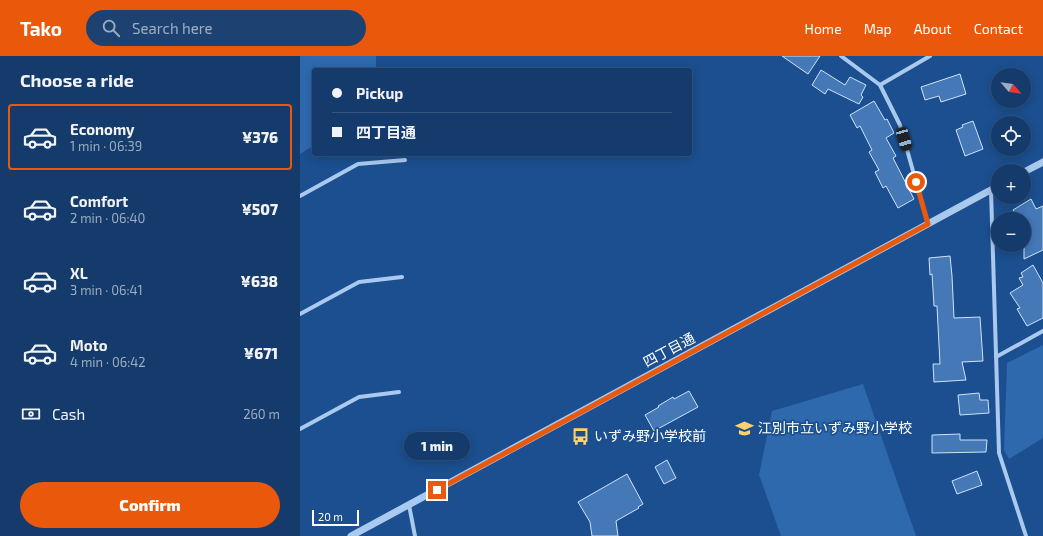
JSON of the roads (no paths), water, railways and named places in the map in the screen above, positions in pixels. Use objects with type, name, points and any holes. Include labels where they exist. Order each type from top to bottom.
[{"type":"street","points":[[841,56],[880,85],[900,125],[928,224]]},
{"type":"street","points":[[880,85],[930,56]]},
{"type":"street","points":[[300,196],[358,164],[405,160]]},
{"type":"street","points":[[1031,168],[1043,162]]},
{"type":"street","points":[[990,190],[999,453],[1026,536]]},
{"type":"street","name":"四丁目通","points":[[351,536],[990,190]]},
{"type":"street","points":[[300,314],[359,282],[402,277]]},
{"type":"street","points":[[996,357],[1043,331]]},
{"type":"street","points":[[300,430],[359,397],[399,392]]},
{"type":"street","points":[[409,505],[415,536]]},
{"type":"place","name":"江別市立いずみ野小学校","points":[[745,428]]},
{"type":"place","name":"いずみ野小学校前","points":[[581,436]]}]
